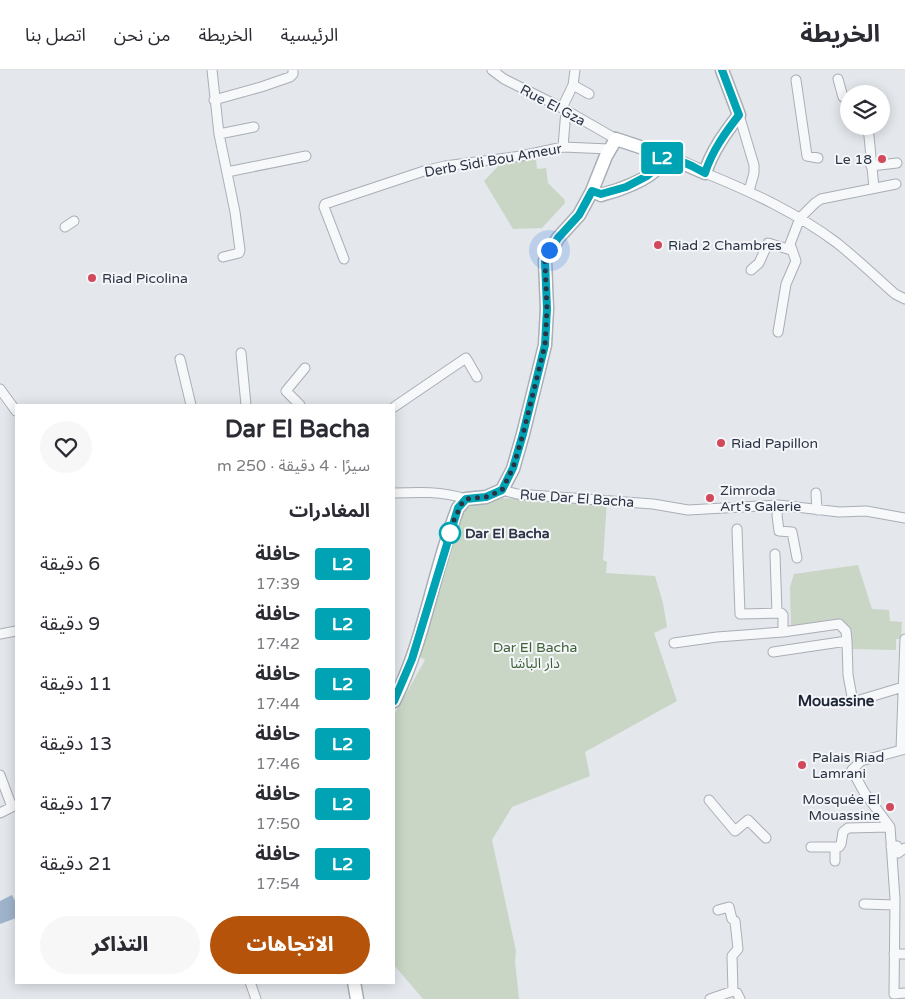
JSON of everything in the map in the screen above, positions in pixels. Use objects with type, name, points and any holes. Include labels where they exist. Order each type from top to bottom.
[{"type":"street","points":[[212,70],[219,134],[235,212],[240,252],[223,257]]},
{"type":"street","points":[[214,100],[290,77],[294,70]]},
{"type":"street","name":"Rue El Gza","points":[[492,70],[504,79],[564,109],[612,144]]},
{"type":"street","points":[[563,147],[564,109],[573,85],[575,70]]},
{"type":"street","points":[[722,70],[739,115],[754,165],[754,173],[749,191]]},
{"type":"street","points":[[796,80],[807,156],[818,158]]},
{"type":"street","points":[[838,80],[840,87]]},
{"type":"street","points":[[573,85],[589,94]]},
{"type":"street","points":[[705,173],[710,158],[720,140],[739,115]]},
{"type":"street","points":[[219,134],[254,127]]},
{"type":"street","points":[[868,135],[870,166],[874,188]]},
{"type":"street","points":[[502,490],[513,468],[542,361],[547,309],[545,261],[558,238],[579,215],[592,191],[612,144],[664,154],[749,191],[800,218],[838,244],[895,294],[904,298]]},
{"type":"street","name":"Derb Sidi Bou Ameur","points":[[344,259],[324,208],[325,204],[438,168],[514,157],[563,147],[612,144]]},
{"type":"street","points":[[592,191],[601,194],[626,187],[647,176],[659,166],[664,154]]},
{"type":"street","points":[[227,172],[306,156]]},
{"type":"street","points":[[870,166],[897,163]]},
{"type":"street","points":[[778,332],[786,284],[796,261],[790,244],[800,218],[815,203],[822,199],[896,184]]},
{"type":"street","points":[[65,227],[74,221]]},
{"type":"street","points":[[751,270],[759,263],[768,243],[791,250]]},
{"type":"street","points":[[241,353],[246,404]]},
{"type":"street","points":[[395,406],[466,358],[477,376]]},
{"type":"street","points":[[180,359],[191,404]]},
{"type":"street","points":[[299,404],[286,391],[305,368]]},
{"type":"street","points":[[0,389],[15,410]]},
{"type":"street","name":"Rue Dar El Bacha","points":[[466,499],[486,497],[502,490],[524,495],[653,504],[688,510],[779,505],[817,510],[866,511],[905,518]]},
{"type":"street","points":[[395,493],[435,492],[466,499],[458,508],[409,670],[395,699]]},
{"type":"street","points":[[816,493],[817,510]]},
{"type":"street","points":[[779,505],[777,515],[779,531],[792,532],[797,558]]},
{"type":"street","points":[[737,529],[740,614],[783,614],[783,632]]},
{"type":"street","points":[[775,554],[777,613]]},
{"type":"street","points":[[674,643],[717,637],[783,632],[839,624],[846,631],[848,675],[852,702],[903,687]]},
{"type":"street","points":[[0,634],[15,631]]},
{"type":"street","points":[[905,640],[903,750],[861,761],[852,770],[864,792],[890,827],[895,905],[892,996],[905,993]]},
{"type":"street","points":[[773,652],[847,641]]},
{"type":"street","points":[[0,774],[14,806],[0,813]]},
{"type":"street","points":[[709,800],[735,830],[748,820],[766,838]]},
{"type":"street","points":[[811,847],[829,846],[835,848],[840,846],[843,832],[846,829],[890,827]]},
{"type":"street","points":[[891,847],[897,846],[898,853],[905,848]]},
{"type":"street","points":[[835,848],[835,861]]},
{"type":"street","points":[[864,904],[895,905]]},
{"type":"street","points":[[718,910],[729,907],[732,919],[735,921],[738,949],[732,956],[732,991]]},
{"type":"street","points":[[894,954],[905,954]]},
{"type":"street","points":[[251,984],[256,999]]},
{"type":"street","points":[[354,984],[357,999]]},
{"type":"street","points":[[710,999],[732,991]]},
{"type":"street","points":[[732,991],[740,999]]},
{"type":"green space","points":[[536,160],[537,169],[546,168],[548,183],[564,199],[565,203],[542,228],[513,229],[484,181],[503,161]]},
{"type":"green space","name":"Dar El Bacha دار الباشا","points":[[496,498],[607,501],[603,560],[607,562],[606,573],[655,576],[663,603],[667,627],[654,633],[677,701],[585,752],[590,776],[512,807],[492,840],[516,951],[515,961],[519,999],[423,999],[395,966],[395,713],[425,660],[420,657],[460,513],[476,503]]},
{"type":"green space","points":[[858,565],[872,609],[889,610],[890,621],[902,622],[901,639],[896,639],[896,650],[851,649],[842,625],[791,628],[790,587],[794,574]]},
{"type":"water","points":[[12,895],[15,901],[15,918],[0,924],[0,901]]},
{"type":"bus line","name":"L2","points":[[395,699],[409,670],[458,508],[466,499],[486,497],[502,490],[513,468],[545,345],[547,309],[545,261],[549,250],[579,215],[592,191],[601,194],[626,187],[647,176],[659,166],[664,154],[705,173],[710,158],[720,140],[739,115],[722,70]]},
{"type":"place","name":"Le 18","points":[[882,159]]},
{"type":"place","name":"Riad 2 Chambres","points":[[658,245]]},
{"type":"place","name":"Riad Picolina","points":[[92,278]]},
{"type":"place","name":"Riad Papillon","points":[[721,443]]},
{"type":"place","name":"Zimroda Art's Galerie","points":[[710,498]]},
{"type":"place","name":"Dar El Bacha","points":[[450,533]]},
{"type":"place","name":"Palais Riad Lamrani","points":[[802,765]]},
{"type":"place","name":"Mosquée El Mouassine","points":[[890,807]]},
{"type":"district","name":"Mouassine","points":[[836,701]]},
{"type":"route","points":[[450,533],[449,535],[458,508],[462,503],[466,499],[486,497],[502,490],[513,468],[545,345],[547,309],[545,261],[549,250]]}]
